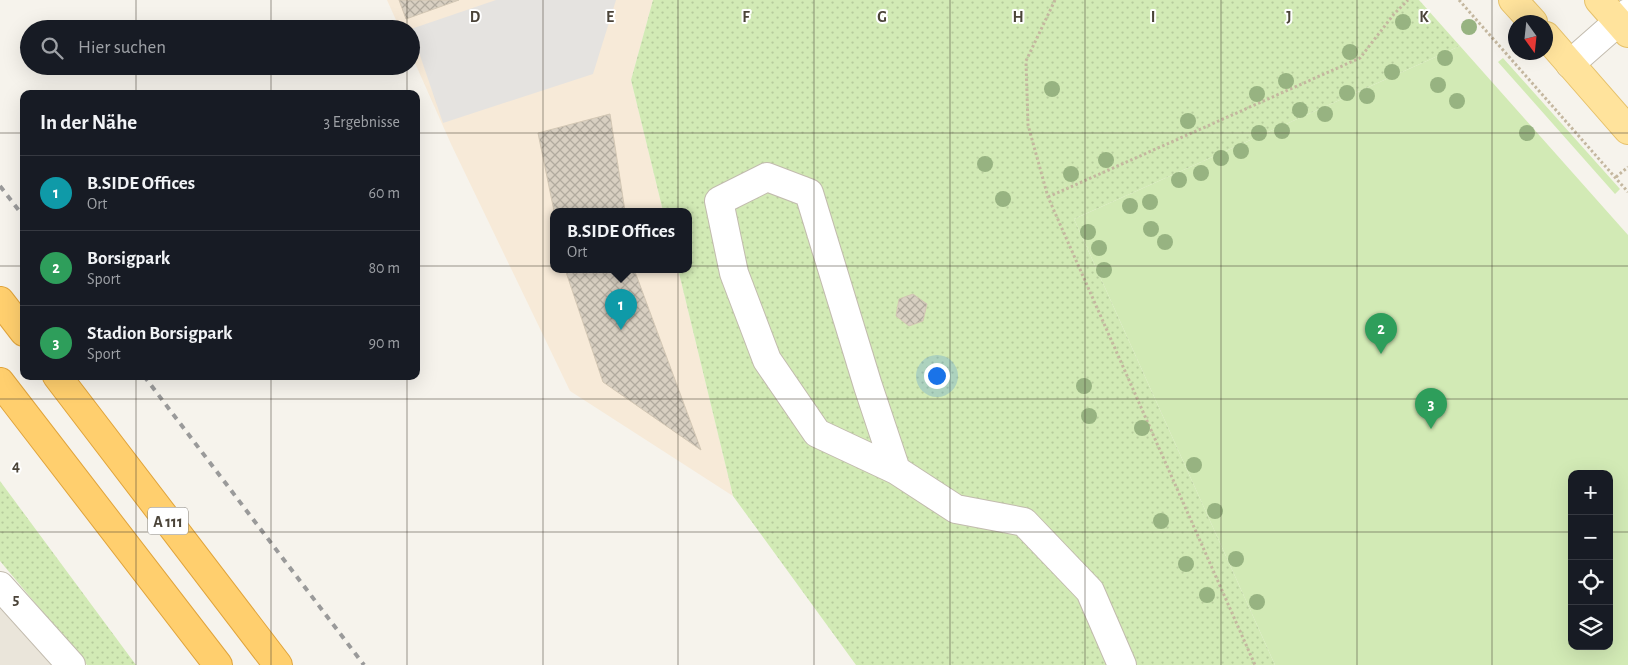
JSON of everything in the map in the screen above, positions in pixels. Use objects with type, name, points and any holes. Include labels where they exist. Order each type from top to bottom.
[{"type":"highway","points":[[0,302],[20,327]]},
{"type":"highway","name":"A 111","points":[[60,380],[278,665]]},
{"type":"highway","name":"A 111","points":[[0,382],[218,665]]},
{"type":"main road","points":[[1513,0],[1527,15]]},
{"type":"main road","points":[[1599,0],[1625,23]]},
{"type":"main road","points":[[1553,44],[1625,120]]},
{"type":"street","points":[[1570,64],[1625,23]]},
{"type":"street","points":[[896,470],[868,386],[809,193],[767,177],[719,201],[734,273],[767,360],[817,433],[896,470],[956,508],[1024,522],[1090,591],[1122,665]]},
{"type":"street","points":[[0,586],[71,665]]},
{"type":"path","points":[[1055,0],[1026,61],[1028,125],[1048,197],[1255,665]]},
{"type":"path","points":[[1048,197],[1360,58],[1394,14],[1408,0]]},
{"type":"path","points":[[1459,0],[1628,192]]},
{"type":"path","points":[[1616,177],[1628,167]]},
{"type":"shaded area","points":[[387,0],[653,0],[631,80],[662,208],[550,208],[550,273],[679,273],[733,496],[570,391],[451,144],[420,74],[420,20],[396,20]]},
{"type":"shaded area","points":[[496,0],[616,0],[593,74],[443,123],[420,55],[420,26]]},
{"type":"shaded area","points":[[0,596],[62,665],[0,665]]},
{"type":"green space","points":[[653,0],[1419,0],[1460,46],[1074,219],[1275,665],[856,665],[733,496],[679,273],[692,273],[692,208],[662,208],[631,80]]},
{"type":"green space","points":[[1460,46],[1628,235],[1628,665],[1275,665],[1074,219]]},
{"type":"green space","points":[[1503,58],[1620,189],[1615,194],[1498,62]]},
{"type":"green space","points":[[0,481],[136,665],[87,665],[0,561]]},
{"type":"building","points":[[399,0],[459,0],[406,19]]},
{"type":"building","points":[[610,114],[625,208],[553,208],[538,133]]},
{"type":"building","points":[[566,273],[635,273],[701,450],[603,382]]},
{"type":"building","points":[[913,294],[927,304],[923,321],[909,326],[896,316],[899,299]]},
{"type":"railway","points":[[0,186],[20,212]]},
{"type":"railway","points":[[147,380],[364,665]]},
{"type":"place","name":"B.SIDE Offices","points":[[621,330]]},
{"type":"place","name":"Borsigpark","points":[[1381,354]]},
{"type":"place","name":"Stadion Borsigpark","points":[[1431,429]]}]
